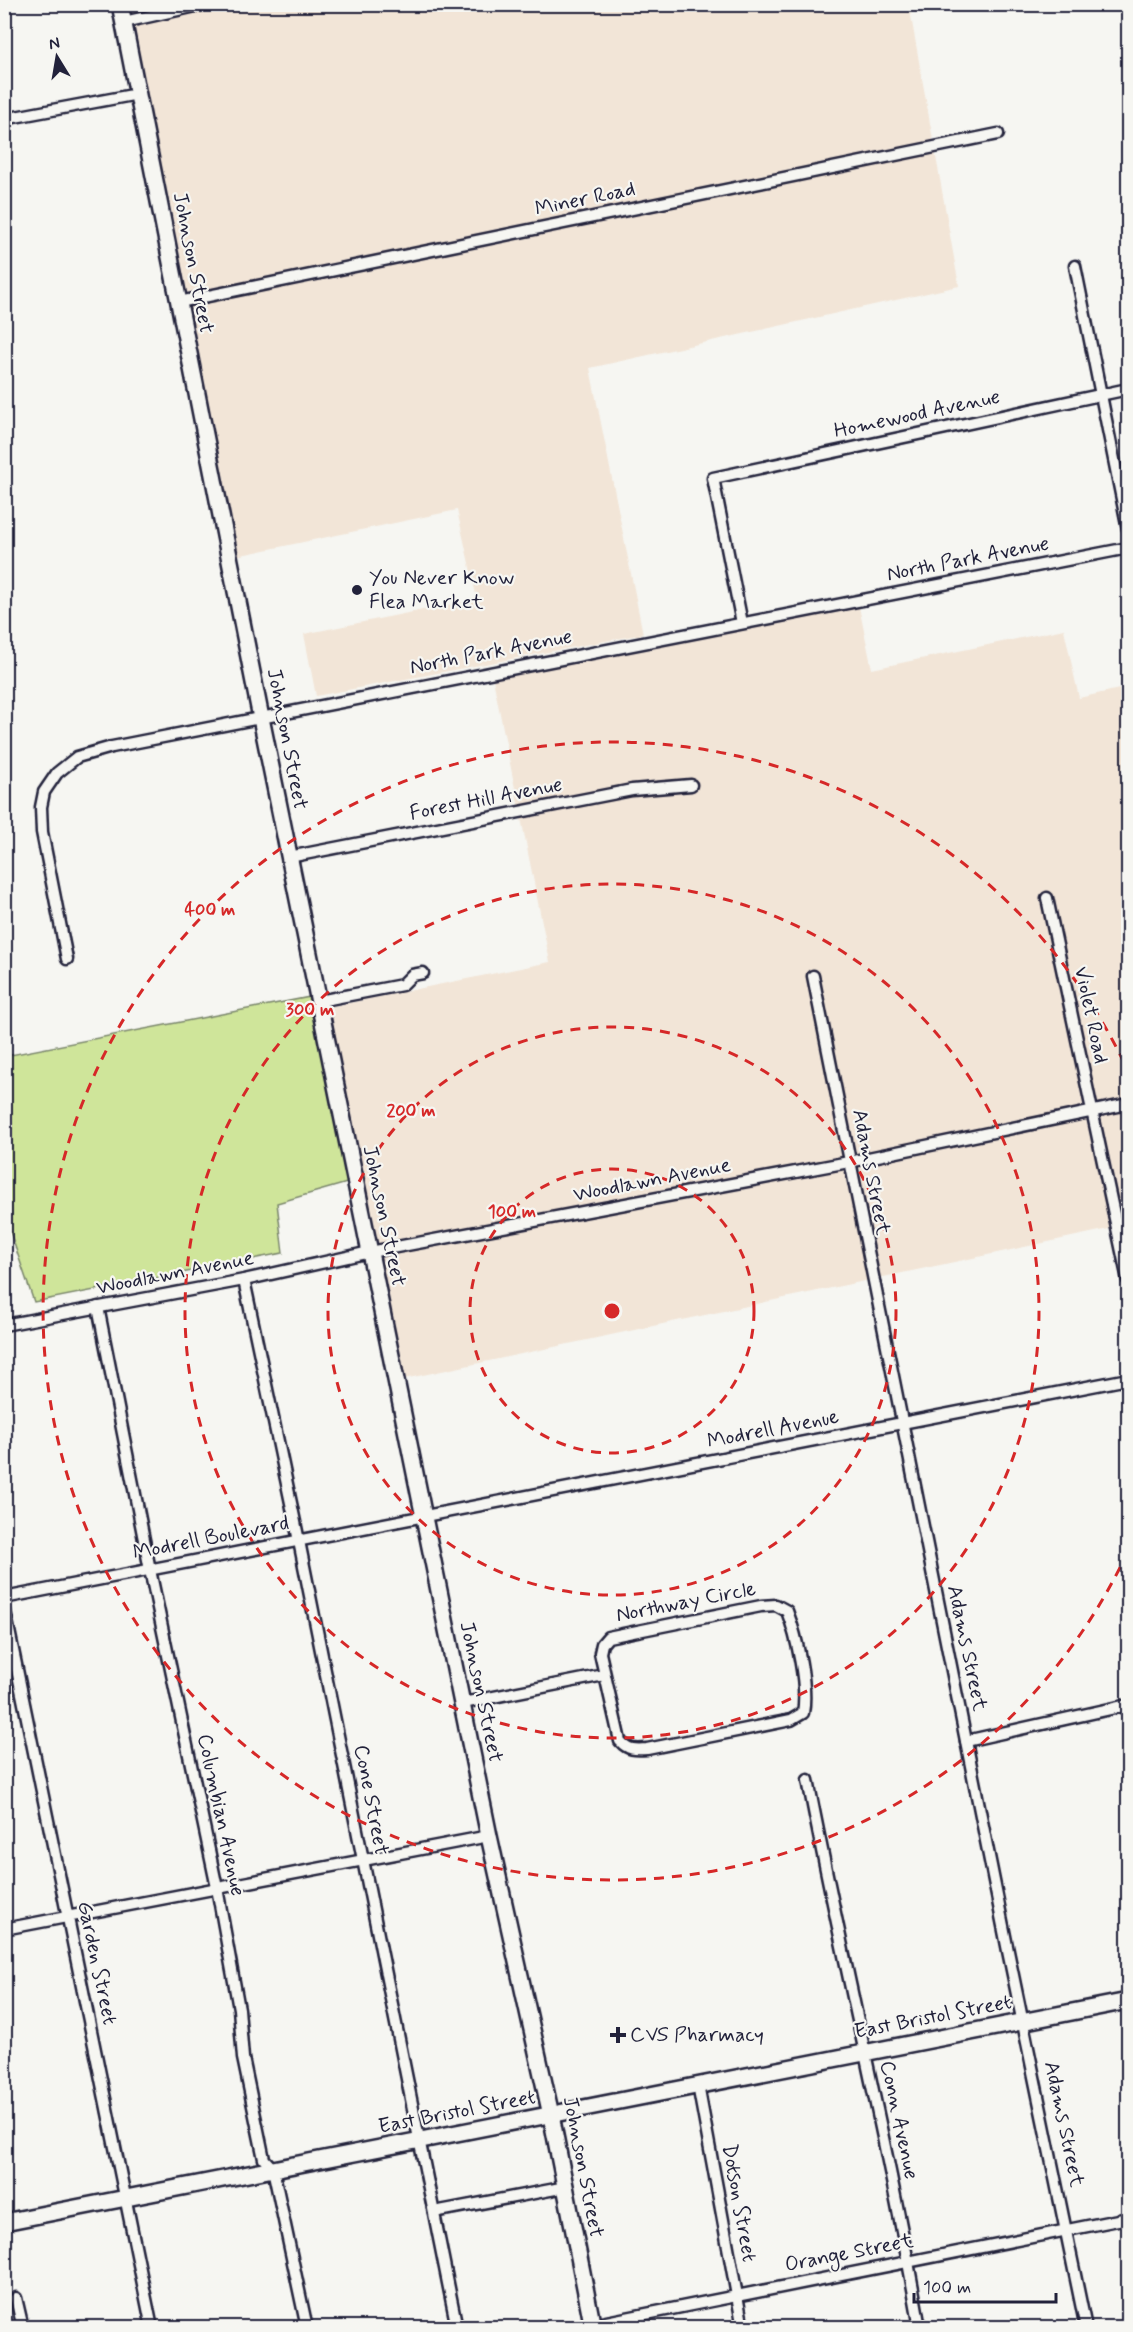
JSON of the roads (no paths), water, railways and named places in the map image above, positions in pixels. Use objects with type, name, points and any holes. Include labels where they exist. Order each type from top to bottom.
[{"type":"street","name":"Johnson Street","points":[[120,4],[289,857],[489,1836],[551,2115],[593,2326]]},
{"type":"street","points":[[123,22],[206,4]]},
{"type":"street","points":[[4,119],[138,94]]},
{"type":"street","name":"Miner Road","points":[[179,302],[998,134]]},
{"type":"street","points":[[1075,266],[1128,529]]},
{"type":"street","name":"Homewood Avenue","points":[[742,623],[713,478],[1128,389]]},
{"type":"street","name":"North Park Avenue","points":[[67,959],[42,832],[41,807],[44,792],[57,773],[76,757],[112,747],[1128,548]]},
{"type":"street","name":"Forest Hill Avenue","points":[[289,857],[632,790],[691,785]]},
{"type":"street","name":"Violet Road","points":[[1047,898],[1087,1093],[1094,1111],[1124,1233],[1128,1280]]},
{"type":"street","points":[[319,1001],[402,985],[412,975],[423,973]]},
{"type":"street","name":"Adams Street","points":[[813,976],[1086,2328]]},
{"type":"street","name":"Woodlawn Avenue","points":[[4,1325],[244,1280],[370,1252],[849,1162],[1128,1104]]},
{"type":"street","name":"Cone Street","points":[[244,1280],[299,1541],[457,2328]]},
{"type":"street","name":"Columbian Avenue","points":[[98,1307],[150,1570],[217,1888],[239,2009],[243,2058],[264,2159],[273,2169],[307,2328]]},
{"type":"street","name":"Modrell Avenue","points":[[424,1517],[1128,1379]]},
{"type":"street","name":"Modrell Boulevard","points":[[4,1598],[424,1517]]},
{"type":"street","name":"Northway Circle","points":[[776,1605],[787,1611],[791,1621],[806,1697],[803,1713],[791,1720],[634,1750],[626,1748],[620,1741],[604,1675],[600,1653],[602,1644],[608,1637],[761,1606],[776,1605]]},
{"type":"street","name":"Garden Street","points":[[4,1606],[152,2328]]},
{"type":"street","points":[[463,1703],[604,1675]]},
{"type":"street","points":[[966,1741],[1128,1705]]},
{"type":"street","name":"Conn Avenue","points":[[808,1780],[828,1885],[909,2261],[920,2328]]},
{"type":"street","points":[[4,1929],[489,1836]]},
{"type":"street","name":"East Bristol Street","points":[[4,2222],[1128,2001]]},
{"type":"street","name":"Dotson Street","points":[[698,2085],[743,2328]]},
{"type":"street","points":[[434,2212],[566,2187]]},
{"type":"street","name":"Orange Street","points":[[576,2328],[1128,2218]]},
{"type":"street","points":[[16,2298],[23,2328]]},
{"type":"waterway","points":[[1128,1586],[1126,1629],[1128,1638]]},
{"type":"place","name":"You Never Know Flea Market","points":[[357,590]]},
{"type":"place","name":"CVS Pharmacy","points":[[618,2035]]}]
